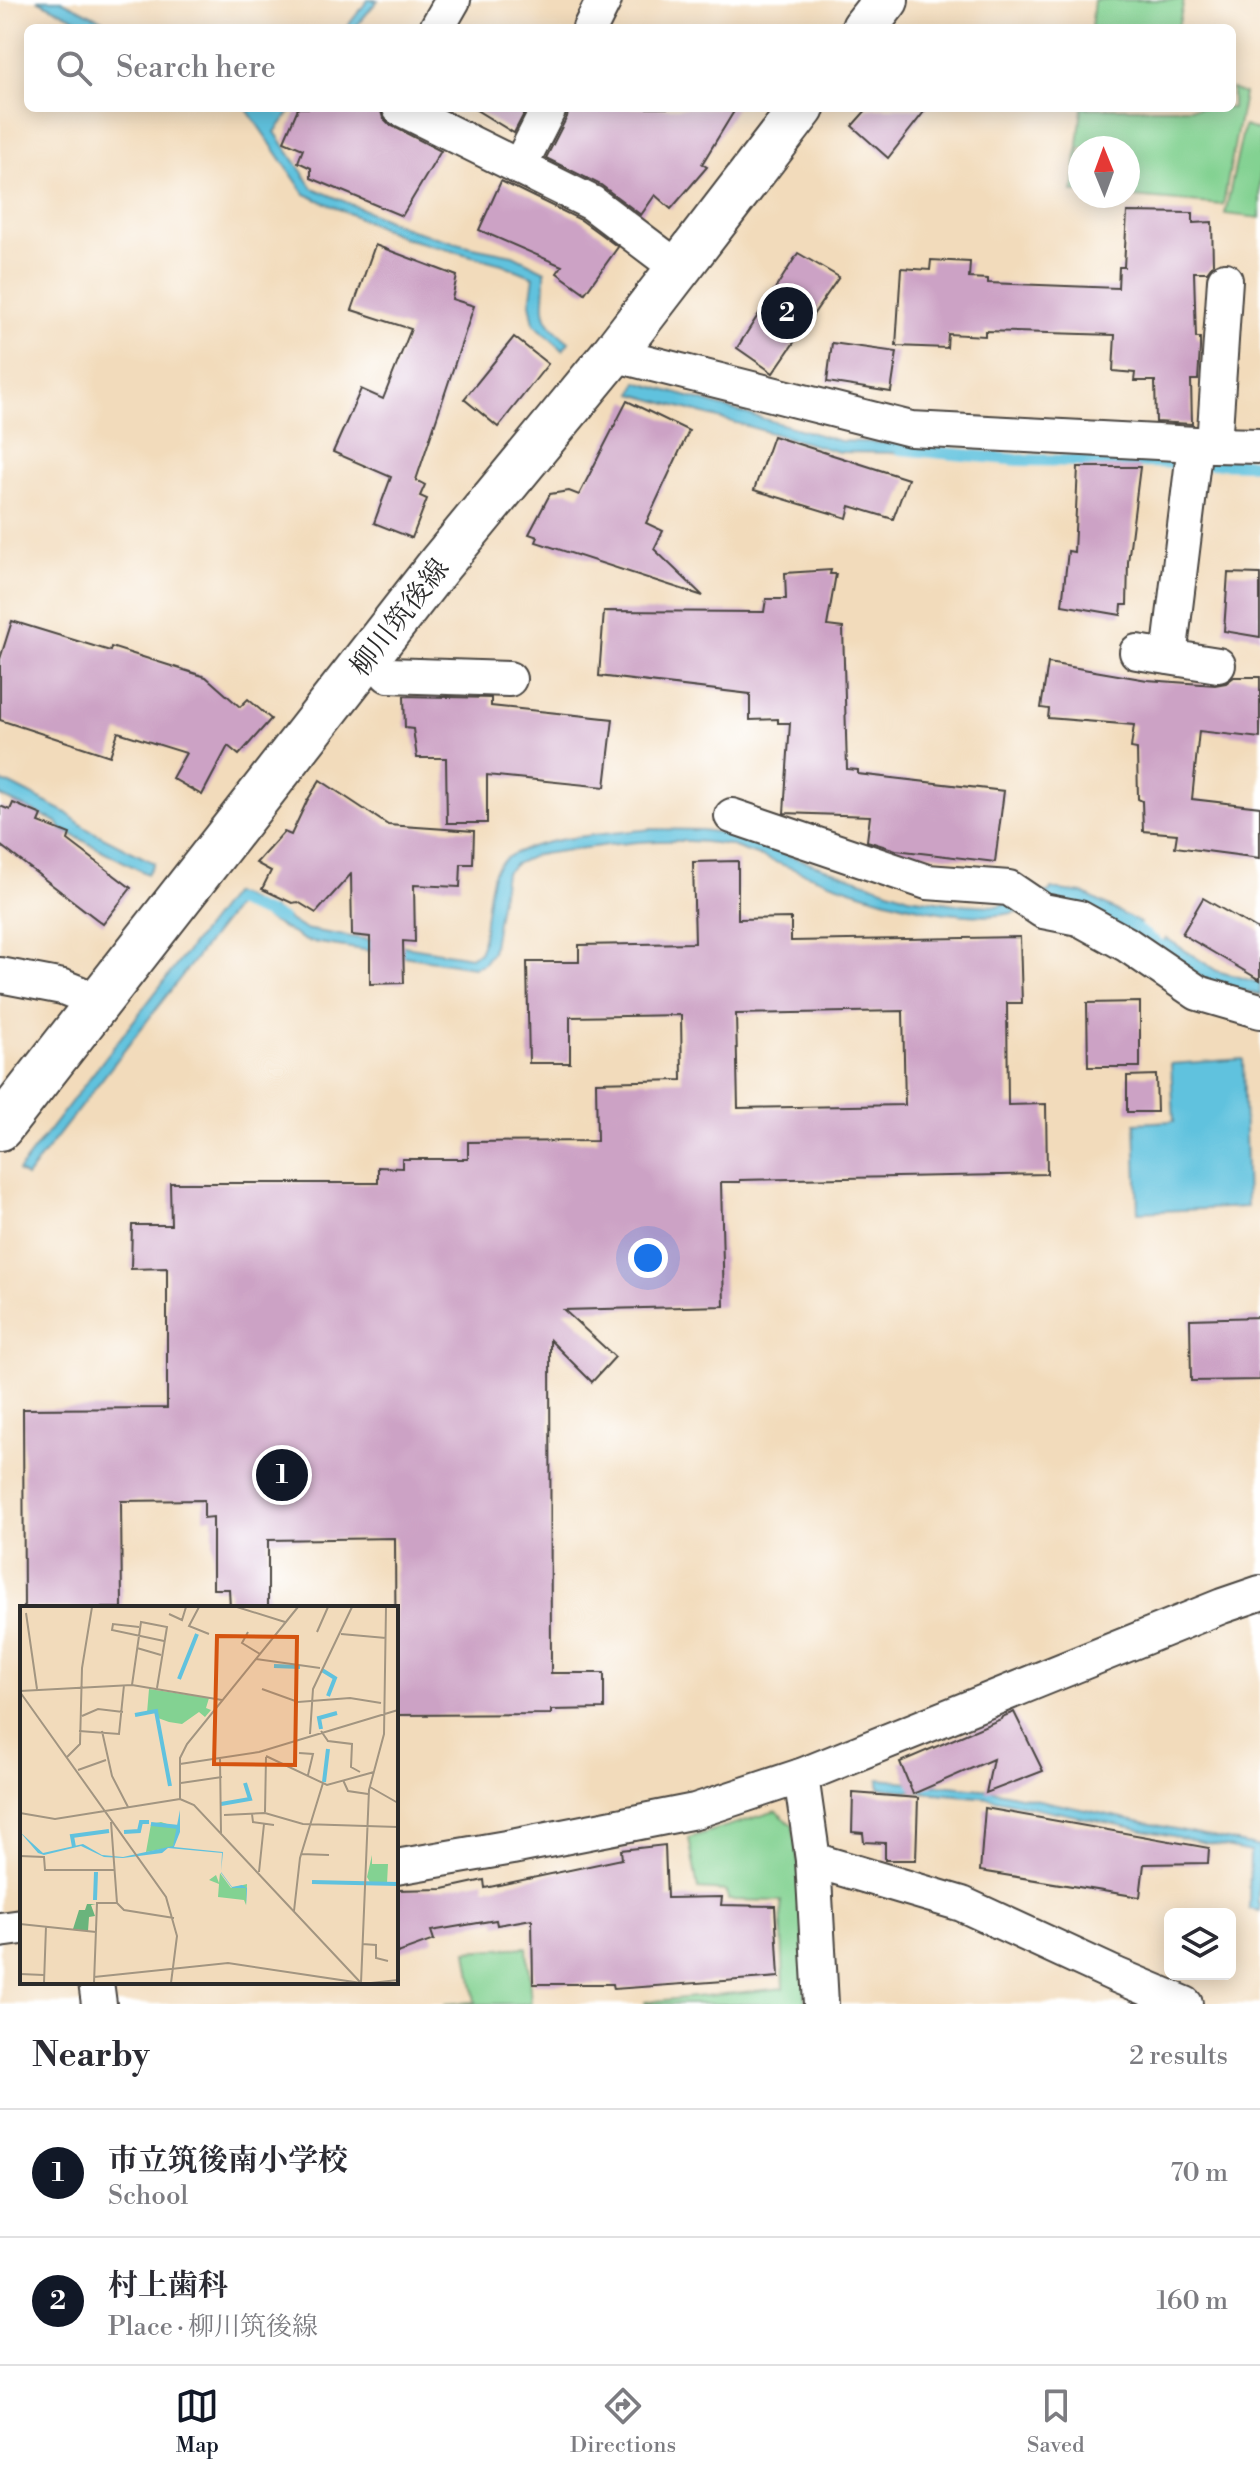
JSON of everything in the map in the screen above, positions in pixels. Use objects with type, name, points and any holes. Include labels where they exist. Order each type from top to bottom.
[{"type":"main road","points":[[867,24],[886,0]]},
{"type":"main road","name":"柳川筑後線","points":[[0,1128],[440,564],[613,354],[799,112]]},
{"type":"street","points":[[439,24],[453,0]]},
{"type":"street","points":[[592,24],[604,0]]},
{"type":"street","points":[[408,112],[592,203],[678,268]]},
{"type":"street","points":[[519,167],[547,112]]},
{"type":"street","points":[[1218,665],[1153,655],[1205,445],[1225,280]]},
{"type":"street","points":[[613,354],[911,429],[1260,446]]},
{"type":"street","points":[[388,675],[509,679]]},
{"type":"street","points":[[732,816],[927,882],[1009,888],[1043,911],[1079,918],[1126,944],[1198,993],[1260,1011]]},
{"type":"street","points":[[0,975],[63,987],[98,1001]]},
{"type":"street","points":[[398,1867],[695,1811],[801,1776],[1260,1593]]},
{"type":"street","points":[[801,1776],[813,1860],[821,2004]]},
{"type":"street","points":[[813,1860],[962,1904],[1185,2004]]},
{"type":"street","points":[[0,1930],[20,1927]]},
{"type":"street","points":[[96,1984],[99,2004]]},
{"type":"green space","points":[[1094,0],[1184,0],[1179,24],[1091,24]]},
{"type":"green space","points":[[1236,91],[1244,94],[1223,205],[1140,198],[1140,136],[1079,136],[1082,112],[1236,112]]},
{"type":"green space","points":[[1244,126],[1260,131],[1260,218],[1225,214]]},
{"type":"green space","points":[[776,1811],[793,1826],[803,1897],[805,2004],[645,2004],[784,1988],[781,1901],[728,1900],[727,1891],[698,1889],[689,1838]]},
{"type":"green space","points":[[527,1947],[531,2004],[444,2004],[475,2002],[467,1951]]},
{"type":"water","points":[[37,0],[61,0],[110,24],[86,24]]},
{"type":"water","points":[[368,0],[378,0],[358,24],[349,24]]},
{"type":"water","points":[[249,112],[290,112],[275,132],[313,188],[411,230],[513,255],[545,271],[546,318],[569,342],[563,350],[534,324],[530,303],[534,277],[502,264],[404,238],[305,194]]},
{"type":"water","points":[[637,382],[840,441],[915,444],[914,453],[839,452],[633,394]]},
{"type":"water","points":[[0,782],[65,812],[87,829],[154,863],[147,874],[61,829],[57,822],[0,796]]},
{"type":"water","points":[[651,829],[724,833],[909,897],[956,904],[997,906],[1040,892],[1049,893],[1051,889],[1083,893],[1140,923],[1134,931],[1017,912],[985,916],[949,913],[872,896],[729,845],[681,841],[632,842],[583,848],[535,855],[515,864],[505,873],[492,952],[483,964],[473,967],[306,941],[265,918],[272,909],[304,929],[470,957],[479,952],[482,945],[492,879],[504,860],[541,844]]},
{"type":"water","points":[[232,893],[251,901],[246,910],[236,906],[26,1177],[18,1171]]},
{"type":"water","points":[[1166,938],[1217,971],[1260,983],[1260,995],[1206,980],[1159,949]]},
{"type":"water","points":[[1243,1059],[1247,1207],[1138,1212],[1135,1123],[1174,1121],[1171,1064]]},
{"type":"water","points":[[879,1779],[992,1790],[1260,1847],[1260,1911],[1249,1909],[1250,1852],[989,1798],[879,1788]]},
{"type":"building","points":[[296,112],[381,112],[390,125],[441,151],[402,216],[311,178],[311,168],[298,162],[303,149],[284,141]]},
{"type":"building","points":[[480,112],[525,112],[514,133]]},
{"type":"building","points":[[568,112],[734,112],[702,164],[707,167],[671,209],[655,195],[641,215],[601,185],[546,158]]},
{"type":"building","points":[[864,112],[924,112],[888,158],[852,126]]},
{"type":"building","points":[[501,181],[581,220],[618,247],[585,293],[557,273],[562,266],[479,230]]},
{"type":"building","points":[[1127,212],[1193,213],[1193,223],[1212,222],[1213,264],[1207,272],[1194,272],[1196,338],[1200,338],[1200,348],[1198,380],[1191,380],[1192,424],[1156,422],[1155,381],[1134,381],[1135,373],[1113,371],[1115,335],[985,331],[985,336],[948,334],[947,348],[896,346],[901,268],[930,270],[931,260],[970,262],[969,278],[988,279],[988,283],[1118,288],[1119,267],[1124,267]]},
{"type":"building","points":[[375,245],[457,276],[452,299],[474,306],[416,480],[425,485],[420,496],[427,499],[412,538],[374,523],[391,477],[333,452],[361,389],[383,399],[411,329],[352,310]]},
{"type":"building","points":[[798,253],[839,277],[773,373],[737,348]]},
{"type":"building","points":[[514,337],[548,364],[498,427],[464,399]]},
{"type":"building","points":[[832,343],[897,352],[891,392],[827,382]]},
{"type":"building","points":[[627,401],[689,431],[646,523],[663,531],[654,549],[703,596],[536,542],[538,537],[529,534],[550,494],[569,491],[579,495]]},
{"type":"building","points":[[773,436],[908,479],[893,519],[850,506],[847,518],[754,490]]},
{"type":"building","points":[[1078,467],[1140,467],[1128,562],[1127,605],[1122,605],[1121,615],[1062,605],[1068,551],[1074,552]]},
{"type":"building","points":[[831,570],[830,574],[836,574],[827,626],[843,628],[847,769],[858,770],[858,774],[1004,791],[995,862],[896,850],[867,841],[870,816],[784,813],[790,723],[778,723],[778,719],[750,720],[750,694],[599,676],[604,611],[764,612],[766,599],[786,599],[785,573]]},
{"type":"building","points":[[1228,573],[1260,574],[1260,637],[1224,631]]},
{"type":"building","points":[[12,621],[110,651],[111,647],[206,677],[240,707],[248,699],[271,719],[239,755],[228,746],[202,795],[172,778],[186,753],[118,732],[110,756],[0,720],[0,659]]},
{"type":"building","points":[[1048,663],[1147,680],[1215,685],[1226,683],[1234,677],[1260,677],[1260,738],[1199,731],[1192,799],[1260,807],[1260,858],[1175,847],[1177,834],[1143,831],[1142,801],[1138,799],[1137,749],[1131,748],[1134,725],[1048,718],[1049,709],[1041,708]]},
{"type":"building","points":[[404,696],[491,698],[491,706],[613,719],[605,787],[487,775],[487,823],[447,823],[446,758],[417,758],[413,729],[405,728]]},
{"type":"building","points":[[320,780],[388,825],[474,831],[473,864],[461,864],[460,887],[414,885],[415,942],[403,941],[404,983],[370,984],[370,937],[352,935],[351,874],[316,913],[298,902],[292,903],[262,889],[271,871],[256,863],[284,832],[291,835]]},
{"type":"building","points":[[13,803],[42,815],[39,822],[70,834],[68,840],[131,888],[103,924],[0,845],[0,806],[10,810]]},
{"type":"building","points":[[738,861],[738,919],[791,918],[791,941],[1020,937],[1022,1003],[1007,1003],[1008,1105],[1046,1104],[1047,1174],[721,1182],[724,1306],[564,1310],[615,1357],[592,1382],[550,1340],[551,1673],[604,1673],[604,1709],[551,1710],[551,1714],[398,1715],[395,1538],[268,1540],[268,1606],[230,1606],[229,1589],[213,1589],[213,1517],[204,1518],[204,1500],[121,1501],[122,1606],[24,1606],[23,1409],[167,1408],[167,1268],[131,1269],[132,1225],[171,1225],[170,1183],[378,1183],[378,1167],[402,1168],[402,1159],[468,1159],[468,1142],[597,1141],[596,1082],[682,1080],[681,1015],[570,1017],[570,1063],[529,1063],[527,962],[579,962],[579,945],[695,943],[693,862]],"holes":[[[903,1011],[905,1105],[738,1108],[736,1014]]]},
{"type":"building","points":[[1203,898],[1260,931],[1260,980],[1182,934]]},
{"type":"building","points":[[1140,1002],[1140,1067],[1088,1067],[1087,1003]]},
{"type":"building","points":[[1156,1075],[1157,1112],[1127,1112],[1127,1076]]},
{"type":"building","points":[[1260,1317],[1260,1380],[1191,1381],[1190,1319]]},
{"type":"building","points":[[1014,1712],[1043,1771],[986,1793],[993,1759],[913,1794],[900,1762]]},
{"type":"building","points":[[853,1793],[918,1798],[916,1860],[885,1860],[885,1843],[864,1842],[863,1833],[852,1832]]},
{"type":"building","points":[[985,1808],[1209,1848],[1208,1863],[1144,1864],[1140,1897],[980,1871]]},
{"type":"building","points":[[665,1845],[667,1898],[722,1897],[721,1905],[775,1906],[779,1977],[614,1989],[613,1984],[533,1984],[532,1919],[497,1925],[496,1920],[431,1931],[434,1940],[398,1953],[398,1890],[443,1889],[484,1880],[485,1888],[622,1859],[621,1850]]},
{"type":"waterway","points":[[900,449],[1019,460],[1260,464]]},
{"type":"waterway","points":[[235,901],[281,919]]},
{"type":"waterway","points":[[1125,922],[1173,954]]},
{"type":"place","name":"村上歯科","points":[[787,313]]},
{"type":"place","name":"市立筑後南小学校","points":[[282,1475]]}]
